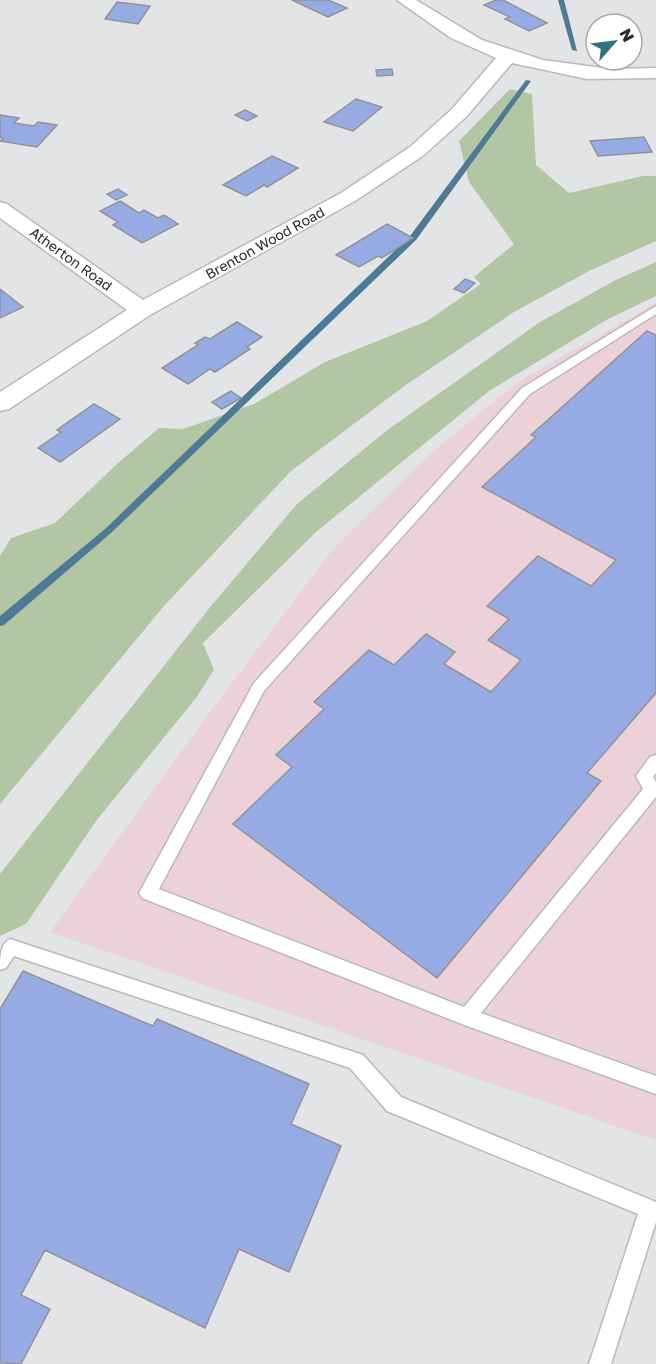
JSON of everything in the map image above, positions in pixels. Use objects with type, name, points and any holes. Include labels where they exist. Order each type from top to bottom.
[{"type":"street","points":[[405,0],[446,28],[475,44],[508,56],[569,70],[610,75],[656,73]]},
{"type":"street","name":"Brenton Wood Road","points":[[0,403],[142,310],[348,197],[417,151],[459,113],[508,56]]},
{"type":"street","name":"Atherton Road","points":[[0,208],[142,310]]},
{"type":"lane","points":[[656,309],[526,391],[260,687],[148,893],[467,1017],[656,1085]]},
{"type":"lane","points":[[467,1017],[654,791],[644,776],[656,762]]},
{"type":"lane","points":[[0,962],[10,947],[356,1061],[394,1104],[653,1211],[600,1364]]},
{"type":"shaded area","points":[[656,303],[656,1140],[50,932],[213,708],[333,549],[428,456],[516,383]]},
{"type":"green space","points":[[510,89],[532,94],[536,165],[569,193],[643,176],[656,176],[656,241],[589,271],[514,312],[403,387],[291,471],[164,606],[0,804],[0,556],[11,538],[55,523],[159,428],[183,429],[254,404],[325,362],[427,321],[481,284],[474,277],[514,244],[469,182],[459,141]]},
{"type":"green space","points":[[656,262],[656,296],[608,319],[489,391],[316,532],[203,643],[214,670],[196,698],[96,821],[26,924],[0,936],[0,874],[211,606],[297,504],[386,431],[540,322],[616,280]]},
{"type":"building","points":[[292,0],[328,0],[347,8],[328,17]]},
{"type":"building","points":[[503,0],[547,23],[529,31],[505,19],[510,17],[484,5]]},
{"type":"building","points":[[117,2],[150,6],[138,24],[105,19]]},
{"type":"building","points":[[392,69],[393,75],[377,76],[376,70]]},
{"type":"building","points":[[356,99],[382,107],[353,131],[324,122]]},
{"type":"building","points":[[245,110],[257,116],[247,121],[235,115]]},
{"type":"building","points":[[0,115],[19,118],[14,123],[34,126],[38,122],[57,125],[37,147],[0,141],[3,138],[0,137]]},
{"type":"building","points":[[644,137],[652,152],[598,156],[590,141]]},
{"type":"building","points":[[272,156],[298,168],[267,187],[264,185],[246,196],[223,185]]},
{"type":"building","points":[[118,189],[127,195],[116,200],[107,194]]},
{"type":"building","points":[[120,201],[139,213],[144,210],[158,218],[164,215],[178,224],[142,243],[113,225],[118,222],[100,211]]},
{"type":"building","points":[[387,224],[413,238],[382,258],[378,256],[359,267],[336,255]]},
{"type":"building","points":[[465,279],[475,283],[464,293],[454,289]]},
{"type":"building","points":[[0,289],[23,307],[0,318]]},
{"type":"building","points":[[237,322],[262,337],[247,347],[250,349],[215,372],[210,369],[188,384],[162,368],[198,345],[195,343],[205,337],[210,339]]},
{"type":"building","points":[[647,331],[656,335],[656,693],[587,773],[601,781],[437,978],[233,824],[292,767],[276,755],[324,709],[314,702],[369,650],[394,665],[426,634],[455,652],[444,664],[491,692],[521,660],[488,640],[509,619],[487,606],[538,556],[591,586],[616,560],[482,487],[536,437],[531,435]]},
{"type":"building","points":[[231,391],[241,398],[222,409],[212,402]]},
{"type":"building","points":[[94,404],[120,419],[60,462],[38,448],[61,432],[57,430]]},
{"type":"building","points":[[23,971],[153,1026],[157,1019],[309,1084],[291,1124],[341,1146],[289,1272],[239,1249],[205,1328],[45,1250],[21,1295],[50,1309],[21,1364],[0,1363],[0,1009]]},
{"type":"waterway","points":[[561,0],[575,50]]},
{"type":"waterway","points":[[0,622],[108,531],[413,238],[528,81]]}]
